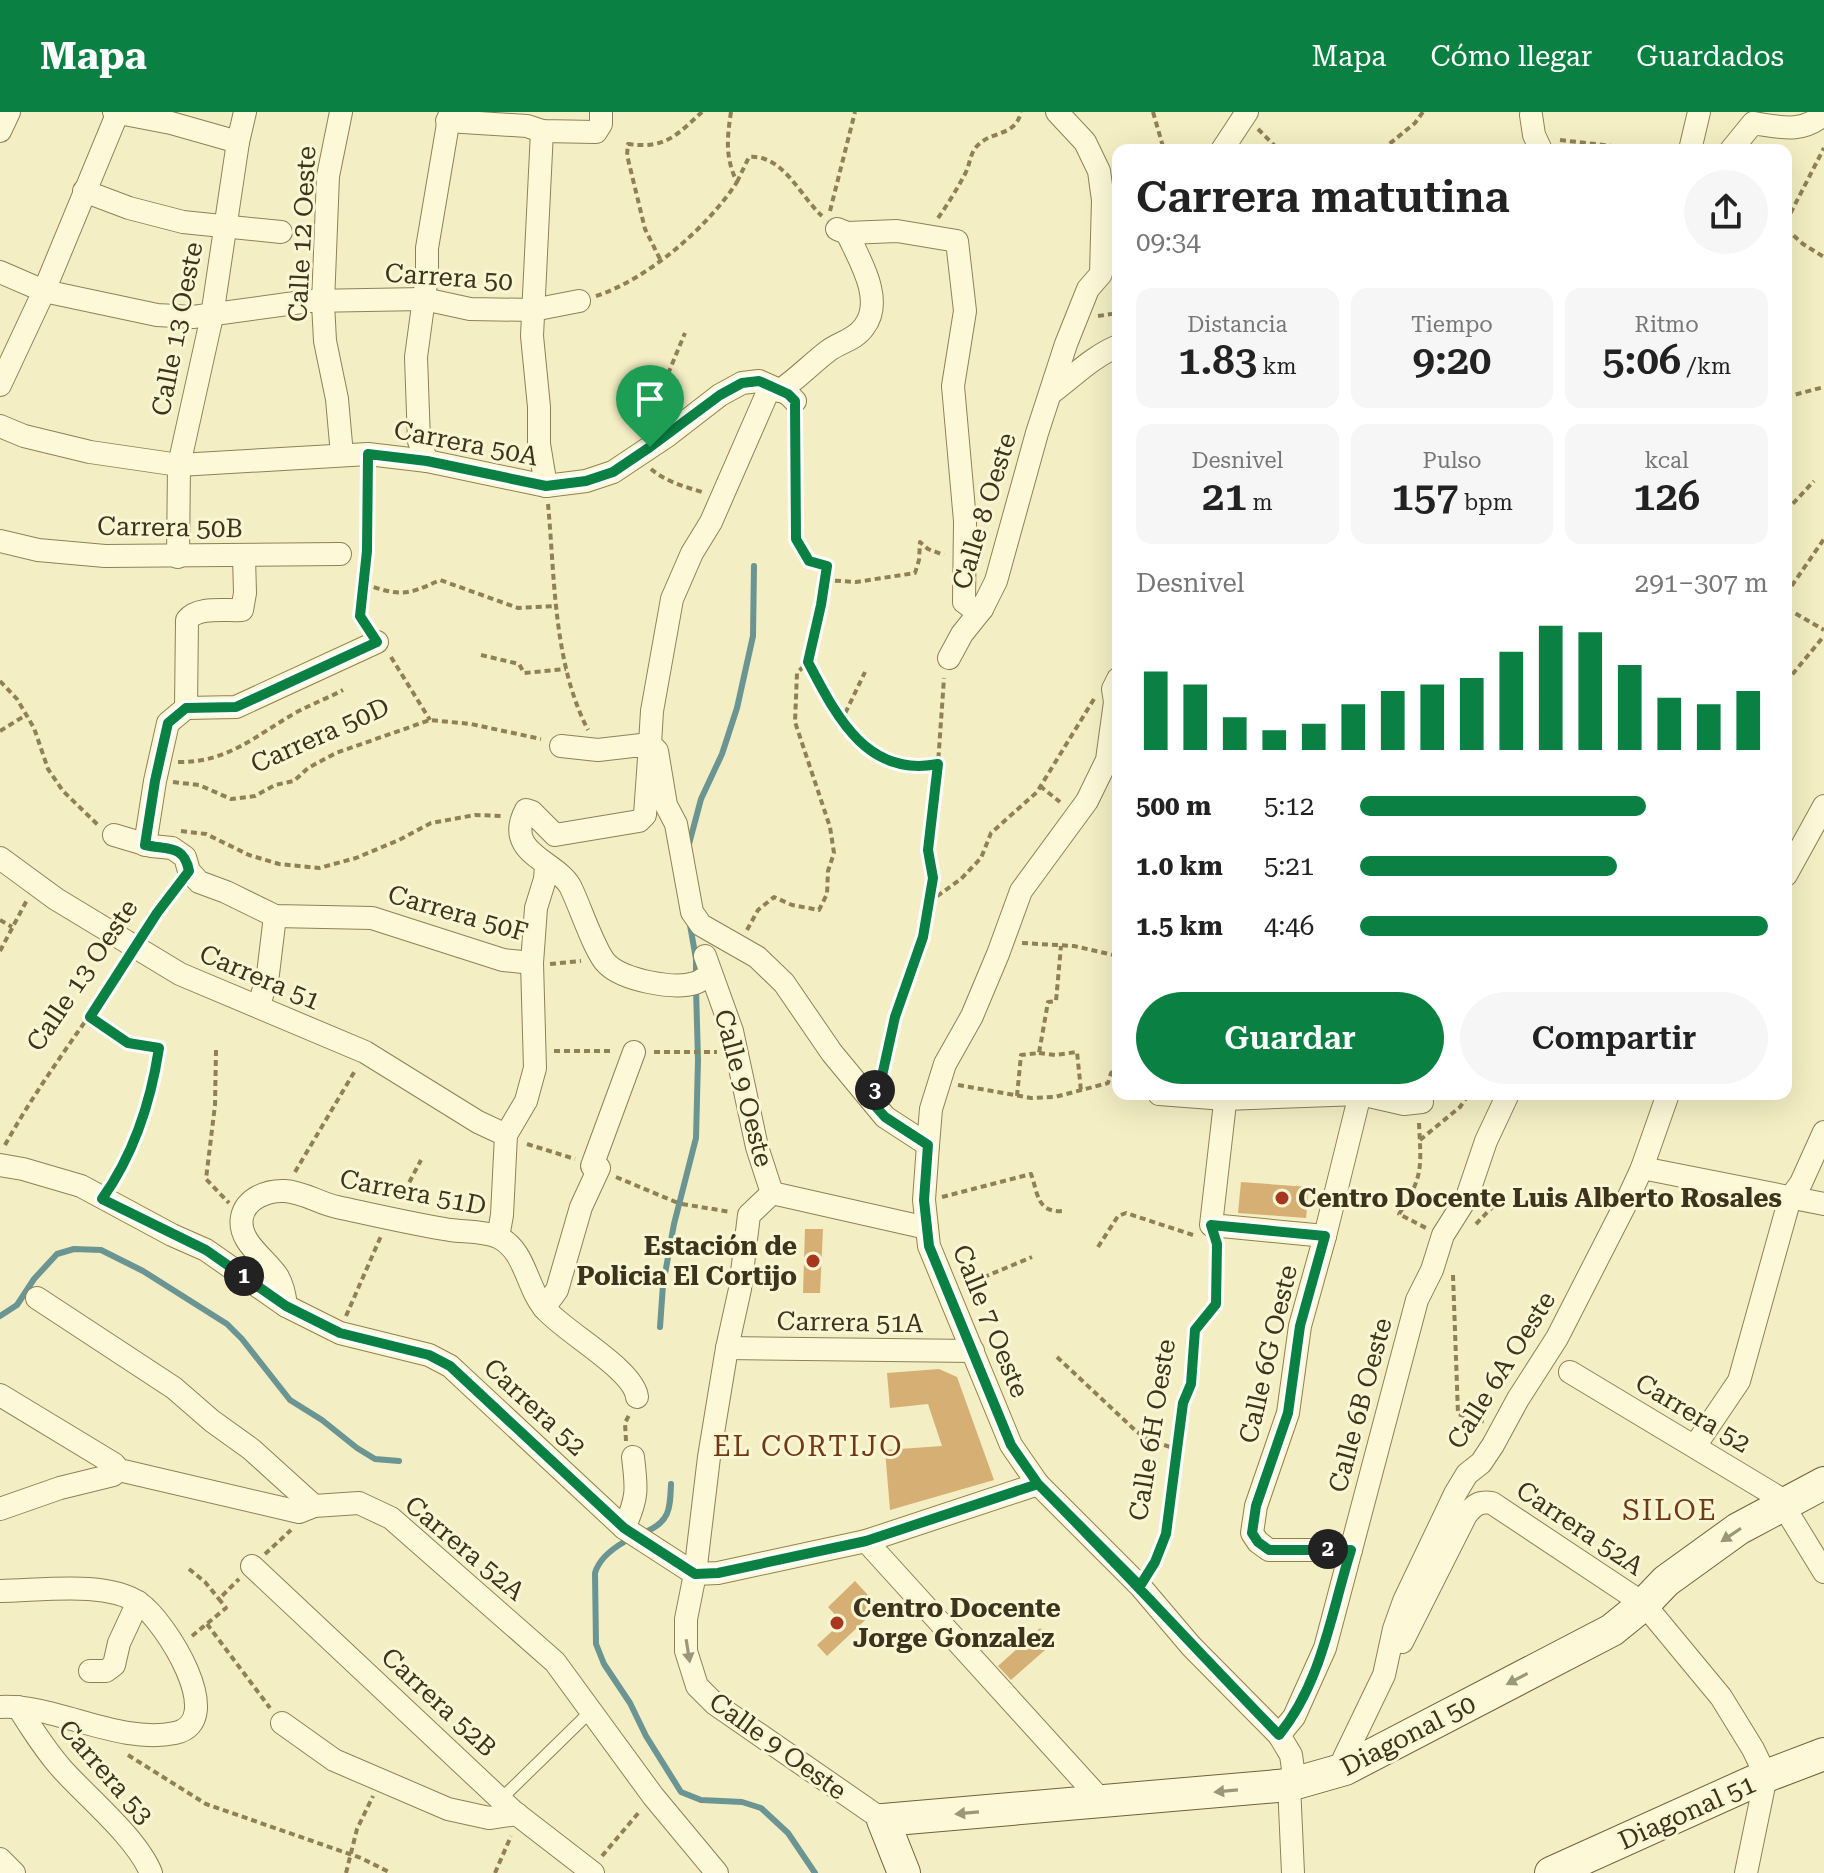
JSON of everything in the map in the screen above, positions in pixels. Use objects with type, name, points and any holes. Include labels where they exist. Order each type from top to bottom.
[{"type":"street","points":[[0,131],[9,112]]},
{"type":"street","points":[[0,385],[44,291],[116,112],[171,123],[238,142]]},
{"type":"street","name":"Calle 13 Oeste","points":[[178,557],[179,465],[212,316],[245,112]]},
{"type":"street","name":"Calle 12 Oeste","points":[[341,112],[328,176],[322,237],[325,341],[337,399],[342,455]]},
{"type":"street","points":[[1057,112],[1085,142],[1099,171],[1103,200],[1101,274]]},
{"type":"street","points":[[1691,144],[1699,112]]},
{"type":"street","points":[[1226,144],[1246,114]]},
{"type":"street","points":[[1733,144],[1743,117],[1788,128],[1805,128],[1824,114]]},
{"type":"street","points":[[427,461],[419,441],[416,357],[427,248],[448,116],[527,126],[542,131],[596,132],[601,118]]},
{"type":"street","points":[[542,131],[532,336],[539,444],[546,486]]},
{"type":"street","points":[[84,191],[129,208],[183,222],[281,232]]},
{"type":"street","points":[[601,956],[568,884],[526,846],[519,833],[524,815],[555,835],[639,821],[645,815],[654,698],[672,599],[692,553],[781,393],[830,349],[851,339],[864,327],[871,314],[873,300],[842,231],[897,231],[957,241],[965,311],[953,386],[965,521],[964,556],[973,606]]},
{"type":"street","points":[[1101,274],[1112,264]]},
{"type":"street","name":"Carrera 50","points":[[0,272],[44,291],[157,315],[212,316],[309,301],[424,299],[470,309],[533,310],[579,301]]},
{"type":"street","name":"Calle 8 Oeste","points":[[949,658],[973,606],[996,581],[1069,338],[1088,289],[1101,274]]},
{"type":"street","points":[[1069,338],[1095,356]]},
{"type":"street","points":[[1051,393],[1079,373],[1095,356],[1112,349]]},
{"type":"street","name":"Carrera 50A","points":[[0,426],[24,436],[90,452],[179,465],[368,454],[427,461],[546,486],[586,481],[613,472],[720,395],[742,383],[759,381],[781,393]]},
{"type":"street","name":"Carrera 50B","points":[[0,541],[38,550],[92,555],[244,557],[340,554]]},
{"type":"street","points":[[186,708],[187,620],[201,611],[242,610],[244,557]]},
{"type":"street","points":[[147,838],[168,723],[186,708],[236,707],[377,642]]},
{"type":"street","name":"Calle 7 Oeste","points":[[1112,724],[1107,760],[1077,816],[1021,891],[972,1016],[945,1064],[931,1109],[924,1200],[929,1246],[1011,1445],[1038,1484],[1140,1586],[1191,1646],[1279,1735],[1291,1755],[1293,1769],[1289,1785],[1293,1873]]},
{"type":"street","points":[[561,746],[598,750],[650,744]]},
{"type":"street","points":[[650,744],[657,751],[666,805],[676,824],[692,912],[701,925],[757,957],[784,983],[832,1053],[885,1117],[928,1145]]},
{"type":"street","points":[[1792,865],[1822,815]]},
{"type":"street","name":"Carrera 50F","points":[[114,835],[147,838],[172,848],[185,857],[189,871],[199,882],[275,916],[372,918],[503,960],[532,963]]},
{"type":"street","name":"Carrera 51","points":[[0,858],[36,887],[180,974],[365,1052],[478,1122],[506,1135]]},
{"type":"street","points":[[498,1237],[506,1135],[526,1101],[535,1068],[532,963],[536,908],[546,867]]},
{"type":"street","points":[[259,1006],[268,974],[275,916]]},
{"type":"street","name":"Calle 9 Oeste","points":[[601,956],[607,964],[622,973],[649,982],[694,984],[708,965],[732,1031],[757,1147],[772,1193],[749,1215],[740,1289],[709,1457],[695,1574],[686,1619],[686,1651],[697,1686],[715,1704],[883,1820]]},
{"type":"street","points":[[544,1308],[557,1290],[581,1207],[634,1052]]},
{"type":"street","points":[[1225,1100],[1207,1232],[1325,1236]]},
{"type":"street","name":"Calle 6G Oeste","points":[[1351,1550],[1269,1550],[1252,1533],[1256,1506],[1288,1413],[1300,1326],[1359,1100]]},
{"type":"street","points":[[1386,1100],[1404,1104],[1422,1102]]},
{"type":"street","name":"Calle 6B Oeste","points":[[1279,1735],[1294,1717],[1325,1648],[1417,1300],[1432,1270],[1443,1235],[1467,1197],[1486,1141],[1505,1100]]},
{"type":"street","name":"Calle 6A Oeste","points":[[1384,1675],[1404,1601],[1455,1494],[1467,1474],[1481,1463],[1576,1304],[1642,1168],[1658,1100]]},
{"type":"street","points":[[1695,1446],[1739,1381],[1790,1198],[1801,1183],[1824,1132]]},
{"type":"street","name":"Carrera 52","points":[[0,1165],[81,1186],[206,1250],[286,1306],[336,1331],[429,1355],[450,1366],[624,1528],[695,1574]]},
{"type":"street","points":[[1642,1168],[1824,1204]]},
{"type":"street","points":[[286,1306],[278,1277],[256,1253],[242,1231],[242,1215],[252,1201],[263,1193],[290,1192]]},
{"type":"street","name":"Carrera 51D","points":[[290,1192],[389,1218],[498,1237],[515,1250],[544,1308],[634,1383],[637,1397]]},
{"type":"street","points":[[772,1193],[927,1228]]},
{"type":"street","points":[[0,1395],[114,1464],[119,1470],[299,1512],[314,1506],[251,1449],[174,1388],[37,1298]]},
{"type":"street","name":"Carrera 51A","points":[[727,1348],[973,1351]]},
{"type":"street","name":"Carrera 52","points":[[1570,1372],[1778,1497],[1824,1572]]},
{"type":"street","points":[[624,1528],[635,1504],[637,1485],[633,1457]]},
{"type":"street","points":[[0,1509],[60,1488],[113,1475],[119,1470]]},
{"type":"street","name":"Diagonal 50","points":[[883,1820],[1289,1785],[1345,1769],[1612,1630],[1666,1581],[1738,1529],[1824,1483]]},
{"type":"street","points":[[695,1574],[718,1573],[866,1541],[1038,1484]]},
{"type":"street","name":"Calle 6A Oeste","points":[[1345,1769],[1344,1758],[1466,1515],[1474,1505],[1485,1502]]},
{"type":"street","name":"Carrera 52A","points":[[1485,1502],[1492,1503],[1644,1604],[1721,1697],[1766,1776]]},
{"type":"street","name":"Carrera 52A","points":[[314,1506],[359,1503],[391,1518],[555,1662],[653,1796],[717,1873]]},
{"type":"street","points":[[866,1541],[1102,1801]]},
{"type":"street","name":"Carrera 52B","points":[[252,1566],[509,1807],[591,1872]]},
{"type":"street","points":[[0,1591],[95,1590],[138,1602],[165,1627],[177,1646],[196,1701],[192,1722],[178,1733],[152,1735],[9,1707]]},
{"type":"street","points":[[90,1671],[106,1671],[114,1665],[119,1643],[138,1602]]},
{"type":"street","name":"Carrera 53","points":[[9,1707],[60,1768],[129,1841],[151,1873]]},
{"type":"street","points":[[282,1723],[334,1760],[448,1809],[489,1818],[509,1807]]},
{"type":"street","name":"Diagonal 51","points":[[1551,1873],[1594,1863],[1766,1776],[1824,1754]]},
{"type":"street","points":[[1746,1873],[1766,1776]]},
{"type":"street","points":[[883,1820],[904,1873]]},
{"type":"street","points":[[0,1859],[14,1873]]},
{"type":"lane","points":[[509,1807],[590,1712]]},
{"type":"path","points":[[660,259],[645,229],[627,155],[628,144],[648,147],[668,141],[702,112]]},
{"type":"path","points":[[731,112],[727,135],[728,157],[737,182]]},
{"type":"path","points":[[842,231],[829,210],[855,112]]},
{"type":"path","points":[[927,238],[964,176],[974,148],[981,141],[1005,134],[1014,127],[1021,112]]},
{"type":"path","points":[[1153,112],[1162,144]]},
{"type":"path","points":[[1389,144],[1415,123],[1423,112]]},
{"type":"path","points":[[1246,114],[1274,144]]},
{"type":"path","points":[[1535,133],[1589,144]]},
{"type":"path","points":[[1792,210],[1824,148]]},
{"type":"path","points":[[579,301],[619,288],[660,259],[721,207],[749,157],[769,160],[780,167],[818,213],[842,231]]},
{"type":"path","points":[[1792,234],[1824,257]]},
{"type":"path","points":[[685,333],[658,398],[644,452],[659,476],[720,498]]},
{"type":"path","points":[[1792,395],[1824,387]]},
{"type":"path","points":[[738,946],[758,910],[774,897],[792,905],[819,910],[827,894],[828,871],[834,853],[830,827],[795,722],[797,673],[808,662],[827,566],[809,561],[796,539],[781,393]]},
{"type":"path","points":[[368,454],[364,584],[360,616],[377,642],[396,662],[430,720]]},
{"type":"path","points":[[1792,505],[1814,481]]},
{"type":"path","points":[[546,486],[566,669],[581,717],[598,750]]},
{"type":"path","points":[[1792,585],[1824,539]]},
{"type":"path","points":[[825,580],[856,582],[915,573],[920,542],[951,558],[964,556]]},
{"type":"path","points":[[364,584],[394,594],[415,591],[440,580],[518,608],[558,606]]},
{"type":"path","points":[[1792,612],[1824,633],[1792,674]]},
{"type":"path","points":[[481,655],[519,664],[524,673],[566,669]]},
{"type":"path","points":[[870,1100],[882,1076],[895,1017],[923,937],[933,878],[928,850],[943,683],[949,658]]},
{"type":"path","points":[[808,662],[841,722],[856,741],[898,763],[927,767],[938,764]]},
{"type":"path","points":[[841,722],[865,672]]},
{"type":"path","points":[[0,681],[17,699],[34,728],[48,769],[63,791],[81,811],[114,835]]},
{"type":"path","points":[[929,902],[961,879],[981,858],[991,833],[1040,786],[1094,699],[1112,686]]},
{"type":"path","points":[[157,771],[227,754],[265,734],[296,712],[343,690]]},
{"type":"path","points":[[0,731],[26,715]]},
{"type":"path","name":"Carrera 50D","points":[[157,771],[231,799],[255,796],[275,785],[294,781],[308,768],[336,753],[430,720],[471,724],[561,746]]},
{"type":"path","points":[[1040,786],[1077,816]]},
{"type":"path","points":[[147,838],[189,830],[279,864],[319,868],[385,846],[431,823],[475,815],[524,815]]},
{"type":"path","name":"Calle 13 Oeste","points":[[0,1154],[34,1094],[189,871]]},
{"type":"path","points":[[0,951],[36,887]]},
{"type":"path","points":[[0,920],[12,927]]},
{"type":"path","points":[[1004,939],[1033,945],[1074,946],[1112,955]]},
{"type":"path","points":[[1039,1053],[1048,1002],[1056,1001],[1061,946]]},
{"type":"path","name":"Carrera 50F","points":[[532,963],[568,964],[601,956]]},
{"type":"path","points":[[90,1017],[128,1043],[159,1048],[153,1090],[138,1130],[118,1177],[102,1199]]},
{"type":"path","points":[[216,1050],[215,1105],[206,1179],[242,1215]]},
{"type":"path","points":[[290,1192],[365,1052]]},
{"type":"path","points":[[1017,1096],[1021,1055],[1039,1053],[1055,1055],[1077,1052],[1081,1091]]},
{"type":"path","points":[[939,1083],[1017,1096],[1055,1097],[1108,1083],[1112,1072]]},
{"type":"path","points":[[1420,1140],[1465,1100]]},
{"type":"path","points":[[1422,1102],[1419,1114],[1422,1159],[1418,1180],[1399,1214],[1437,1235],[1453,1268],[1458,1414],[1503,1428]]},
{"type":"path","points":[[336,1331],[389,1218],[421,1160]]},
{"type":"path","points":[[924,1200],[1031,1174],[1041,1206],[1054,1212],[1063,1211]]},
{"type":"path","points":[[682,1204],[749,1215]]},
{"type":"path","points":[[1098,1247],[1118,1216],[1126,1213],[1207,1232]]},
{"type":"path","name":"Calle 6H Oeste","points":[[1140,1586],[1155,1562],[1166,1534],[1183,1403],[1191,1384],[1195,1330],[1216,1304],[1217,1244],[1207,1232]]},
{"type":"path","points":[[949,1292],[1032,1257]]},
{"type":"path","points":[[1057,1357],[1137,1432],[1151,1441],[1177,1449]]},
{"type":"path","points":[[633,1457],[631,1447],[624,1439],[625,1423],[637,1397]]},
{"type":"path","points":[[189,1569],[219,1599]]},
{"type":"path","points":[[207,1624],[282,1723]]},
{"type":"path","points":[[126,1754],[206,1804],[391,1873]]},
{"type":"path","points":[[346,1873],[357,1829],[380,1781]]},
{"type":"path","points":[[591,1872],[653,1796]]},
{"type":"path","points":[[495,1873],[509,1807]]},
{"type":"building","points":[[1241,1182],[1309,1187],[1306,1218],[1238,1213]]},
{"type":"building","name":"Estación de Policia El Cortijo","points":[[805,1229],[823,1229],[820,1293],[803,1293]]},
{"type":"building","points":[[939,1369],[957,1377],[994,1480],[890,1510],[885,1450],[942,1446],[928,1404],[890,1408],[887,1373]]},
{"type":"building","name":"Centro Docente Jorge Gonzalez","points":[[855,1581],[879,1607],[827,1656],[817,1645],[842,1622],[828,1607]]},
{"type":"building","points":[[1040,1628],[1053,1643],[1011,1680],[998,1666]]},
{"type":"waterway","points":[[688,848],[701,799],[722,754],[737,708],[753,636],[754,566]]},
{"type":"waterway","points":[[690,925],[696,977]]},
{"type":"waterway","points":[[660,1327],[663,1285],[674,1224],[696,1138],[696,988]]},
{"type":"waterway","points":[[0,1316],[17,1305],[34,1279],[57,1254],[74,1249],[101,1250],[143,1271],[227,1324],[290,1400],[357,1448],[375,1459],[399,1461]]},
{"type":"waterway","points":[[645,1532],[659,1524],[667,1514],[671,1484]]},
{"type":"waterway","points":[[624,1542],[606,1555],[595,1573],[596,1644],[604,1664],[681,1792],[701,1800],[742,1802],[761,1808],[788,1833],[815,1873]]},
{"type":"place","name":"Centro Docente Luis Alberto Rosales","points":[[1282,1198]]},
{"type":"place","name":"Estación de Policia El Cortijo","points":[[813,1261]]},
{"type":"place","name":"Centro Docente Jorge Gonzalez","points":[[837,1623]]},
{"type":"district","name":"EL CORTIJO","points":[[808,1446]]},
{"type":"district","name":"SILOE","points":[[1670,1510]]},
{"type":"route","points":[[650,447],[613,472],[586,481],[546,486],[427,461],[368,454],[367,551],[360,616],[377,642],[236,707],[186,708],[168,723],[145,845],[172,848],[185,857],[189,871],[157,913],[90,1017],[128,1043],[159,1048],[153,1090],[138,1130],[118,1177],[102,1199],[206,1250],[286,1306],[340,1333],[429,1355],[450,1366],[624,1528],[695,1574],[718,1573],[866,1541],[1038,1484],[1140,1586],[1191,1646],[1279,1735],[1294,1717],[1325,1648],[1351,1550],[1269,1550],[1252,1533],[1256,1506],[1288,1413],[1300,1326],[1325,1236],[1211,1225],[1217,1244],[1216,1304],[1195,1330],[1191,1384],[1183,1403],[1166,1534],[1155,1562],[1140,1586],[1089,1535],[1038,1484],[1011,1445],[929,1246],[924,1200],[928,1145],[885,1117],[870,1100],[882,1076],[895,1017],[923,937],[933,878],[928,850],[938,764],[927,767],[898,763],[856,741],[829,703],[808,662],[827,566],[809,561],[796,539],[795,401],[788,394],[759,381],[742,383],[720,395],[650,447]]}]
